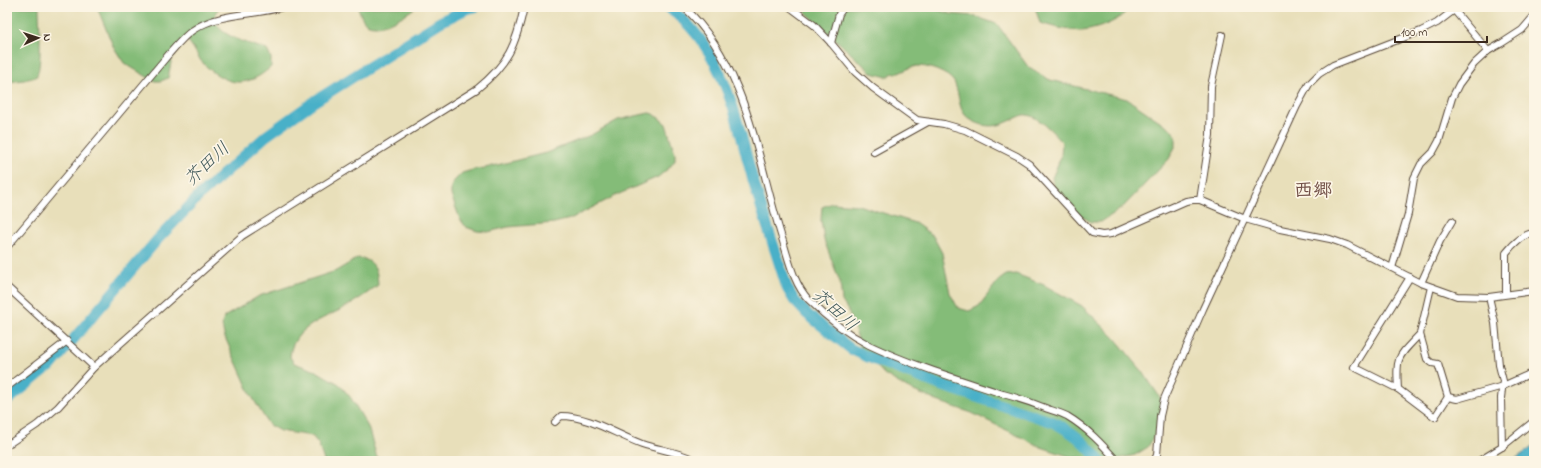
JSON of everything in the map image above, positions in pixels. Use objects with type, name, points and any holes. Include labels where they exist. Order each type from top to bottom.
[{"type":"street","points":[[7,247],[169,54],[190,32],[211,22],[236,14],[273,10],[284,7]]},
{"type":"street","points":[[7,445],[48,416],[94,367],[242,236],[477,89],[492,78],[515,44],[524,7]]},
{"type":"street","points":[[684,7],[693,15],[708,35],[724,60],[736,83],[746,109],[787,253],[799,287],[808,299],[829,319],[868,344],[951,377],[1065,415],[1089,432],[1117,461]]},
{"type":"street","points":[[790,7],[814,25],[855,72],[873,88],[917,120],[944,124],[965,130],[1017,156],[1029,164],[1092,233],[1102,235],[1111,234],[1186,201],[1200,200],[1245,219],[1280,229],[1347,244],[1421,283],[1457,296],[1489,296],[1534,291]]},
{"type":"street","points":[[831,43],[839,14],[844,7]]},
{"type":"street","points":[[1154,461],[1157,455],[1160,416],[1164,399],[1203,308],[1297,106],[1309,84],[1319,74],[1333,65],[1421,31],[1437,23],[1455,9],[1488,50]]},
{"type":"street","points":[[1392,268],[1408,214],[1414,178],[1421,164],[1433,152],[1440,141],[1452,98],[1459,84],[1474,64],[1488,50],[1522,30],[1534,16]]},
{"type":"street","points":[[1200,200],[1210,135],[1211,86],[1222,36]]},
{"type":"street","points":[[874,152],[928,122]]},
{"type":"street","points":[[1421,283],[1440,242],[1452,222]]},
{"type":"street","points":[[1506,294],[1506,253],[1521,238],[1528,234],[1534,233]]},
{"type":"street","points":[[1410,277],[1354,367],[1398,389],[1435,417],[1448,397],[1438,364],[1432,363],[1427,359],[1420,334]]},
{"type":"street","points":[[7,287],[94,367]]},
{"type":"street","points":[[1398,389],[1397,366],[1399,358],[1420,334],[1431,287]]},
{"type":"street","points":[[1489,296],[1495,323],[1503,386],[1501,404],[1502,447]]},
{"type":"street","points":[[7,387],[67,341]]},
{"type":"street","points":[[1448,397],[1457,399],[1503,386],[1534,372]]},
{"type":"street","points":[[555,422],[560,416],[570,416],[590,422],[640,443],[688,456],[697,461]]},
{"type":"street","points":[[1480,461],[1502,447],[1534,421]]},
{"type":"green space","points":[[7,7],[39,7],[40,54],[36,77],[7,82]]},
{"type":"green space","points":[[97,7],[221,7],[215,14],[216,24],[227,34],[267,50],[271,58],[271,67],[260,76],[250,80],[234,82],[228,80],[205,66],[185,38],[173,52],[168,78],[161,81],[154,81],[124,63],[113,46]]},
{"type":"green space","points":[[358,7],[416,7],[394,21],[375,26],[369,25],[365,22]]},
{"type":"green space","points":[[800,7],[928,7],[951,14],[974,16],[997,24],[1029,68],[1050,80],[1127,99],[1170,128],[1176,136],[1176,145],[1169,159],[1122,208],[1101,222],[1091,222],[1072,210],[1054,188],[1052,178],[1061,157],[1062,142],[1039,120],[1028,115],[1023,115],[996,126],[987,126],[977,123],[965,115],[960,105],[954,82],[947,76],[937,70],[920,66],[916,66],[896,74],[893,73],[887,77],[872,73]]},
{"type":"green space","points":[[1035,7],[1128,7],[1126,12],[1108,24],[1086,31],[1080,31],[1040,23]]},
{"type":"green space","points":[[649,113],[654,114],[666,124],[675,154],[675,160],[670,167],[658,177],[619,194],[570,219],[554,223],[508,227],[488,232],[477,231],[466,227],[460,219],[451,195],[451,187],[453,182],[462,173],[546,153],[591,135],[618,120]]},
{"type":"green space","points":[[832,203],[858,205],[915,223],[933,236],[942,253],[950,293],[958,308],[969,311],[979,306],[998,281],[1006,275],[1016,274],[1044,285],[1082,306],[1114,337],[1143,372],[1165,405],[1162,421],[1148,447],[1135,455],[1117,459],[1099,460],[1071,457],[1041,447],[972,413],[937,401],[907,388],[884,374],[862,350],[848,311],[842,301],[840,282],[824,240],[821,220],[822,207]]},
{"type":"green space","points":[[358,258],[372,263],[376,270],[378,285],[353,303],[318,321],[302,332],[292,347],[290,357],[294,363],[316,371],[339,384],[351,398],[368,427],[378,461],[324,461],[318,443],[312,436],[280,431],[269,425],[251,395],[224,335],[222,325],[224,317],[259,296],[336,271]]},
{"type":"water","points":[[1534,444],[1534,461],[1512,461],[1531,448]]},
{"type":"waterway","name":"芥田川","points":[[7,401],[50,367],[157,240],[200,195],[266,136],[315,101],[440,22],[466,9],[475,7]]},
{"type":"waterway","name":"芥田川","points":[[667,7],[685,22],[700,39],[713,59],[723,80],[787,288],[794,300],[807,314],[851,349],[868,357],[940,385],[1053,422],[1079,438],[1100,461]]},
{"type":"district","name":"西郷","points":[[1313,191]]}]
